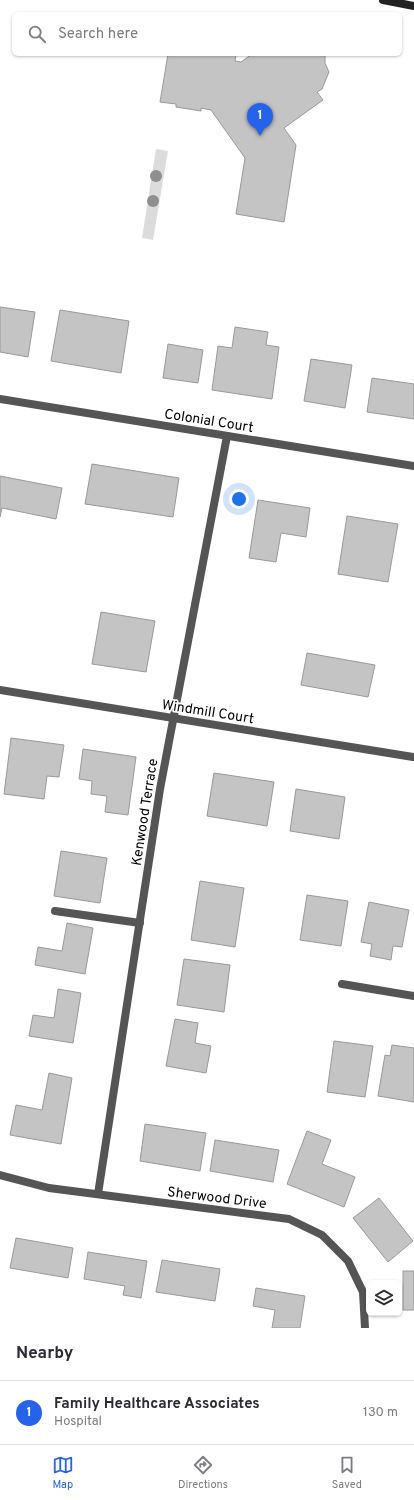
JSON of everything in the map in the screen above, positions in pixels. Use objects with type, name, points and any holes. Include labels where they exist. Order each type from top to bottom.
[{"type":"main road","points":[[383,0],[414,6]]},
{"type":"street","name":"Colonial Court","points":[[0,399],[414,466]]},
{"type":"street","name":"Kenwood Terrace","points":[[98,1194],[160,788],[227,436]]},
{"type":"street","name":"Windmill Court","points":[[0,690],[413,757]]},
{"type":"street","points":[[56,911],[140,922]]},
{"type":"street","points":[[342,984],[414,996]]},
{"type":"street","name":"Sherwood Drive","points":[[0,1175],[49,1188],[289,1219],[322,1235],[348,1261],[363,1292],[365,1328]]},
{"type":"shaded area","points":[[156,149],[168,151],[153,240],[142,238]]},
{"type":"building","points":[[168,56],[236,56],[235,61],[241,62],[249,56],[325,56],[325,63],[329,72],[322,89],[317,92],[323,100],[284,128],[296,145],[284,222],[236,214],[245,158],[211,110],[201,108],[201,111],[176,107],[176,104],[160,102]]},
{"type":"building","points":[[0,307],[35,312],[28,357],[0,352]]},
{"type":"building","points":[[60,310],[129,321],[121,373],[51,361]]},
{"type":"building","points":[[235,327],[268,332],[266,345],[279,347],[272,399],[212,390],[218,346],[232,348]]},
{"type":"building","points":[[168,344],[203,350],[198,383],[163,378]]},
{"type":"building","points":[[311,359],[352,365],[345,408],[304,401]]},
{"type":"building","points":[[372,378],[414,384],[414,419],[367,412]]},
{"type":"building","points":[[92,464],[179,478],[173,517],[85,504]]},
{"type":"building","points":[[0,476],[62,488],[56,519],[2,508],[0,517]]},
{"type":"building","points":[[258,500],[310,508],[306,537],[281,533],[276,562],[249,558]]},
{"type":"building","points":[[347,516],[398,524],[388,582],[338,574]]},
{"type":"building","points":[[101,612],[155,621],[146,672],[92,664]]},
{"type":"building","points":[[307,653],[375,665],[368,697],[301,685]]},
{"type":"building","points":[[11,738],[64,745],[59,777],[47,776],[44,799],[4,794]]},
{"type":"building","points":[[83,749],[136,757],[128,815],[105,812],[107,796],[91,794],[92,781],[79,779]]},
{"type":"building","points":[[214,773],[274,782],[267,826],[207,816]]},
{"type":"building","points":[[296,789],[345,797],[339,839],[290,831]]},
{"type":"building","points":[[61,851],[107,858],[100,903],[54,896]]},
{"type":"building","points":[[200,881],[244,888],[235,947],[191,940]]},
{"type":"building","points":[[307,895],[348,901],[341,946],[300,940]]},
{"type":"building","points":[[369,902],[409,910],[402,947],[393,946],[391,960],[370,956],[372,944],[361,942]]},
{"type":"building","points":[[67,923],[93,928],[85,974],[35,965],[38,947],[62,951]]},
{"type":"building","points":[[184,959],[230,965],[224,1012],[177,1005]]},
{"type":"building","points":[[58,989],[81,993],[73,1043],[29,1036],[33,1015],[54,1018]]},
{"type":"building","points":[[175,1019],[198,1023],[195,1043],[211,1046],[206,1073],[166,1066]]},
{"type":"building","points":[[334,1041],[373,1046],[365,1097],[327,1092]]},
{"type":"building","points":[[392,1045],[414,1048],[414,1102],[378,1096],[385,1055],[390,1056]]},
{"type":"building","points":[[49,1073],[72,1078],[61,1144],[10,1135],[16,1105],[42,1110]]},
{"type":"building","points":[[145,1124],[206,1133],[200,1171],[140,1161]]},
{"type":"building","points":[[307,1131],[331,1140],[322,1164],[355,1177],[344,1207],[287,1184]]},
{"type":"building","points":[[215,1140],[279,1150],[273,1182],[210,1171]]},
{"type":"building","points":[[379,1198],[413,1241],[388,1262],[353,1218]]},
{"type":"building","points":[[16,1238],[73,1248],[68,1278],[10,1268]]},
{"type":"building","points":[[88,1252],[147,1261],[141,1298],[123,1295],[125,1286],[84,1279]]},
{"type":"building","points":[[162,1260],[220,1269],[215,1301],[156,1292]]},
{"type":"building","points":[[403,1271],[414,1271],[414,1310],[403,1310]]},
{"type":"building","points":[[256,1288],[305,1296],[300,1328],[272,1328],[275,1310],[253,1306]]},
{"type":"place","name":"Family Healthcare Associates","points":[[260,136]]}]
